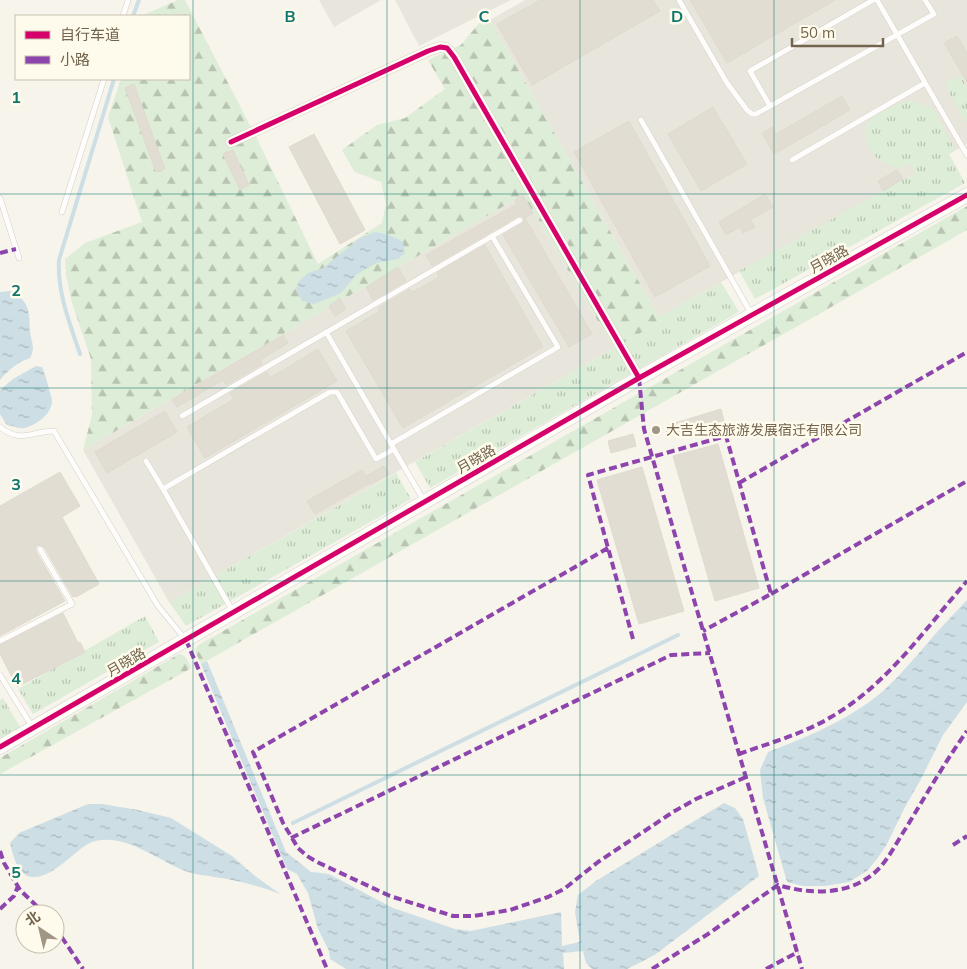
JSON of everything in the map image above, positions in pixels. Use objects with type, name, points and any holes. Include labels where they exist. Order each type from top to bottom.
[{"type":"street","points":[[231,142],[428,51],[440,46],[447,48],[454,57],[639,378]]},
{"type":"street","name":"月晓路","points":[[0,748],[639,378],[967,195]]},
{"type":"lane","points":[[123,15],[128,0]]},
{"type":"lane","points":[[679,0],[728,82],[747,110],[752,114],[756,114],[934,14],[926,0]]},
{"type":"lane","points":[[770,106],[750,70],[875,0],[898,35],[967,156]]},
{"type":"lane","points":[[62,212],[104,80]]},
{"type":"lane","points":[[792,160],[925,83]]},
{"type":"lane","points":[[641,120],[752,314]]},
{"type":"lane","points":[[0,198],[19,258]]},
{"type":"lane","points":[[182,416],[520,220]]},
{"type":"lane","points":[[162,489],[330,392],[337,392],[376,459],[392,446],[558,347],[492,236]]},
{"type":"lane","points":[[326,332],[425,502]]},
{"type":"lane","points":[[0,427],[14,435],[27,437],[47,431],[54,431],[158,606],[186,640]]},
{"type":"lane","points":[[146,461],[233,612]]},
{"type":"lane","points":[[0,641],[72,604],[40,549]]},
{"type":"lane","points":[[0,675],[33,728]]},
{"type":"shaded area","points":[[319,0],[381,0],[334,27]]},
{"type":"shaded area","points":[[395,0],[511,0],[419,46]]},
{"type":"shaded area","points":[[525,0],[967,0],[967,144],[659,317],[490,20]]},
{"type":"shaded area","points":[[523,195],[614,348],[169,602],[83,450]]},
{"type":"green space","points":[[178,0],[185,0],[257,139],[318,264],[382,223],[386,204],[381,182],[355,172],[342,150],[377,125],[405,118],[445,89],[428,60],[461,45],[480,22],[490,20],[659,317],[656,324],[614,348],[523,195],[83,450],[92,415],[91,359],[72,303],[66,275],[65,259],[85,243],[142,222],[108,117],[121,80],[190,80],[190,15],[143,15]]},
{"type":"green space","points":[[960,75],[967,87],[967,121],[965,122],[946,87],[947,82]]},
{"type":"green space","points":[[909,100],[933,108],[955,150],[949,154],[965,183],[755,299],[739,271],[915,173],[910,163],[899,169],[878,159],[871,151],[866,140],[867,124],[870,120],[888,108]]},
{"type":"green space","points":[[967,206],[967,230],[201,664],[195,651],[197,646]]},
{"type":"green space","points":[[721,282],[739,312],[430,488],[415,462],[656,324],[659,317]]},
{"type":"green space","points":[[396,473],[411,499],[186,626],[169,602]]},
{"type":"green space","points":[[145,616],[159,642],[33,714],[18,689]]},
{"type":"green space","points":[[179,654],[188,661],[191,667],[188,670],[0,774],[0,758]]},
{"type":"green space","points":[[3,698],[20,727],[0,738],[0,700]]},
{"type":"water","points":[[375,232],[390,235],[403,242],[405,253],[398,259],[376,263],[357,274],[341,293],[314,304],[302,301],[296,289],[299,281],[308,273],[323,268],[360,238]]},
{"type":"water","points":[[10,291],[17,295],[27,307],[33,351],[30,358],[14,367],[0,380],[0,292]]},
{"type":"water","points":[[36,366],[42,367],[46,378],[52,401],[49,410],[38,422],[25,428],[6,424],[0,414],[0,390],[13,379]]},
{"type":"water","points":[[967,600],[967,702],[943,735],[887,844],[867,871],[849,882],[825,886],[803,886],[787,882],[763,798],[760,770],[768,752],[845,718],[868,703],[898,676]]},
{"type":"water","points":[[207,661],[286,852],[311,872],[329,874],[393,908],[455,929],[471,931],[561,912],[562,946],[580,942],[575,912],[578,895],[596,881],[724,803],[735,808],[743,819],[759,876],[656,954],[627,969],[592,969],[586,963],[583,951],[563,953],[564,969],[346,969],[330,959],[329,951],[318,929],[308,893],[297,874],[287,869],[201,664]]},
{"type":"water","points":[[88,804],[102,804],[138,810],[171,818],[232,856],[280,894],[223,878],[188,872],[142,849],[117,841],[104,840],[92,842],[50,873],[42,876],[34,877],[24,874],[17,865],[10,843],[19,833]]},
{"type":"building","points":[[540,0],[653,0],[660,11],[532,85],[497,24]]},
{"type":"building","points":[[690,0],[835,0],[727,63]]},
{"type":"building","points":[[957,36],[967,53],[967,82],[944,43]]},
{"type":"building","points":[[134,84],[165,169],[156,172],[125,88]]},
{"type":"building","points":[[842,96],[850,110],[774,154],[762,133],[772,127],[776,134]]},
{"type":"building","points":[[713,107],[747,164],[701,191],[668,134]]},
{"type":"building","points":[[629,121],[710,266],[655,297],[574,152]]},
{"type":"building","points":[[314,134],[365,230],[340,244],[289,147]]},
{"type":"building","points":[[233,150],[249,185],[240,190],[223,154]]},
{"type":"building","points":[[897,170],[903,179],[883,191],[878,181]]},
{"type":"building","points":[[765,194],[773,207],[750,220],[755,227],[743,233],[740,227],[726,235],[719,222]]},
{"type":"building","points":[[523,195],[533,213],[525,218],[592,334],[569,347],[503,235],[523,223],[523,216],[518,216],[432,266],[426,255],[517,204],[515,200]]},
{"type":"building","points":[[485,245],[543,347],[403,428],[346,331],[380,311],[378,308],[410,289],[413,292],[439,277],[437,273]]},
{"type":"building","points":[[398,267],[406,281],[373,300],[366,287]]},
{"type":"building","points":[[340,298],[346,309],[335,316],[329,306]]},
{"type":"building","points":[[283,335],[288,343],[260,360],[262,364],[226,385],[223,380],[177,407],[172,399]]},
{"type":"building","points":[[318,349],[337,381],[205,458],[187,427],[234,399],[230,393],[267,372],[270,378]]},
{"type":"building","points":[[721,409],[724,421],[668,436],[665,426]]},
{"type":"building","points":[[165,411],[177,432],[107,473],[95,452]]},
{"type":"building","points":[[633,434],[636,446],[611,453],[608,441]]},
{"type":"building","points":[[718,444],[759,588],[715,601],[673,456]]},
{"type":"building","points":[[384,466],[389,474],[371,484],[366,476]]},
{"type":"building","points":[[642,467],[684,611],[639,624],[597,480]]},
{"type":"building","points":[[362,470],[370,483],[315,514],[307,501]]},
{"type":"building","points":[[60,472],[80,506],[62,517],[99,584],[73,597],[44,547],[38,545],[36,551],[65,601],[0,636],[0,506]]},
{"type":"building","points":[[63,613],[78,643],[80,642],[85,652],[17,687],[0,654],[0,645]]},
{"type":"waterway","points":[[133,15],[139,0]]},
{"type":"waterway","points":[[80,354],[62,296],[59,260],[114,80]]},
{"type":"waterway","points":[[293,823],[678,635]]},
{"type":"marked path","points":[[0,253],[16,249]]},
{"type":"marked path","points":[[739,483],[967,352]]},
{"type":"marked path","points":[[639,378],[644,429],[802,969]]},
{"type":"marked path","points":[[633,639],[588,475],[726,436],[771,594],[703,631]]},
{"type":"marked path","points":[[771,594],[967,481]]},
{"type":"marked path","points":[[608,548],[253,752],[283,823],[298,848],[317,862],[390,896],[453,916],[474,916],[510,910],[548,897],[564,889],[598,862],[673,812],[696,799],[746,777]]},
{"type":"marked path","points":[[739,754],[809,728],[851,704],[888,673],[967,581]]},
{"type":"marked path","points":[[186,640],[327,969]]},
{"type":"marked path","points":[[291,838],[671,655],[710,653]]},
{"type":"marked path","points":[[652,969],[708,934],[778,885],[802,890],[839,890],[862,881],[873,874],[891,852],[967,731]]},
{"type":"marked path","points":[[953,845],[967,836]]},
{"type":"marked path","points":[[0,851],[4,863],[20,890],[35,904]]},
{"type":"marked path","points":[[0,909],[14,896],[18,886]]},
{"type":"marked path","points":[[65,942],[83,969]]},
{"type":"marked path","points":[[766,969],[798,952]]},
{"type":"cycle path","points":[[231,142],[428,51],[440,47],[447,48],[454,57],[639,378]]},
{"type":"cycle path","points":[[0,747],[639,378],[967,195]]},
{"type":"place","name":"大吉生态旅游发展宿迁有限公司","points":[[656,430]]}]
